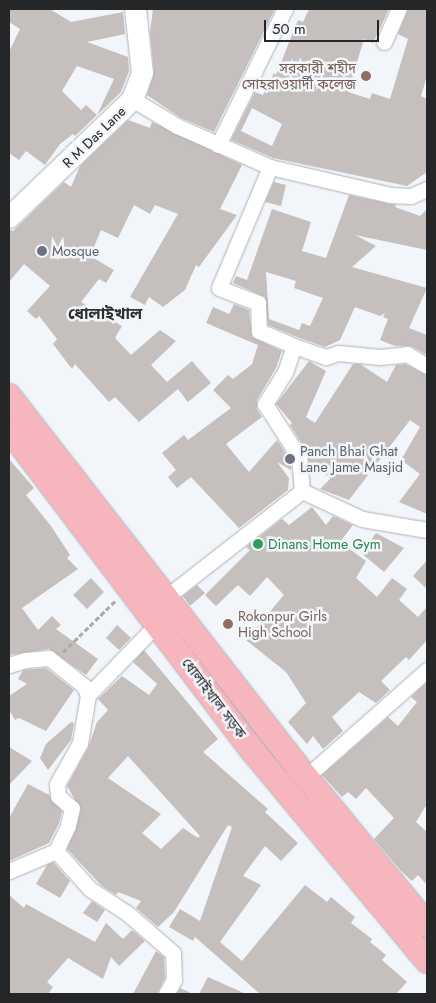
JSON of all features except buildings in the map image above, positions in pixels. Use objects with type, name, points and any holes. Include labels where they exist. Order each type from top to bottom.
[{"type":"main road","name":"ধোলাইখাল সড়ক","points":[[9,396],[40,453],[113,548],[165,598],[306,777],[427,925]]},
{"type":"main road","name":"ধোলাইখাল সড়ক","points":[[9,429],[40,453]]},
{"type":"main road","name":"ধোলাইখাল সড়ক","points":[[113,548],[130,588],[252,750],[427,961]]},
{"type":"street","name":"R M Das Lane","points":[[9,217],[132,99],[142,73],[135,9]]},
{"type":"street","points":[[218,145],[285,9]]},
{"type":"street","points":[[384,42],[399,9]]},
{"type":"street","points":[[132,99],[218,145],[270,167],[390,195],[411,196],[427,188]]},
{"type":"street","points":[[270,167],[219,288],[258,303],[259,332],[294,346],[326,357],[338,353],[380,357],[407,354],[427,366]]},
{"type":"street","points":[[294,346],[285,372],[265,404],[299,457],[302,491]]},
{"type":"street","points":[[302,491],[362,519],[427,530]]},
{"type":"street","points":[[165,598],[302,491]]},
{"type":"street","points":[[88,695],[158,624]]},
{"type":"street","points":[[9,665],[25,660],[49,658],[84,686],[88,695],[80,743],[57,784],[58,796],[72,808],[68,826],[56,851],[9,871]]},
{"type":"street","points":[[306,777],[427,670]]},
{"type":"street","points":[[56,851],[90,889],[127,913],[173,953],[174,980],[166,994]]},
{"type":"path","points":[[53,661],[130,588]]},
{"type":"place","name":"সরকারী শহীদ সোহরাওয়ার্দী কলেজ","points":[[366,76]]},
{"type":"place","name":"Mosque","points":[[42,251]]},
{"type":"place","name":"Panch Bhai Ghat Lane Jame Masjid","points":[[290,459]]},
{"type":"place","name":"Dinans Home Gym","points":[[258,544]]},
{"type":"place","name":"Rokonpur Girls High School","points":[[228,624]]},
{"type":"district","name":"ধোলাইখাল","points":[[105,314]]}]
